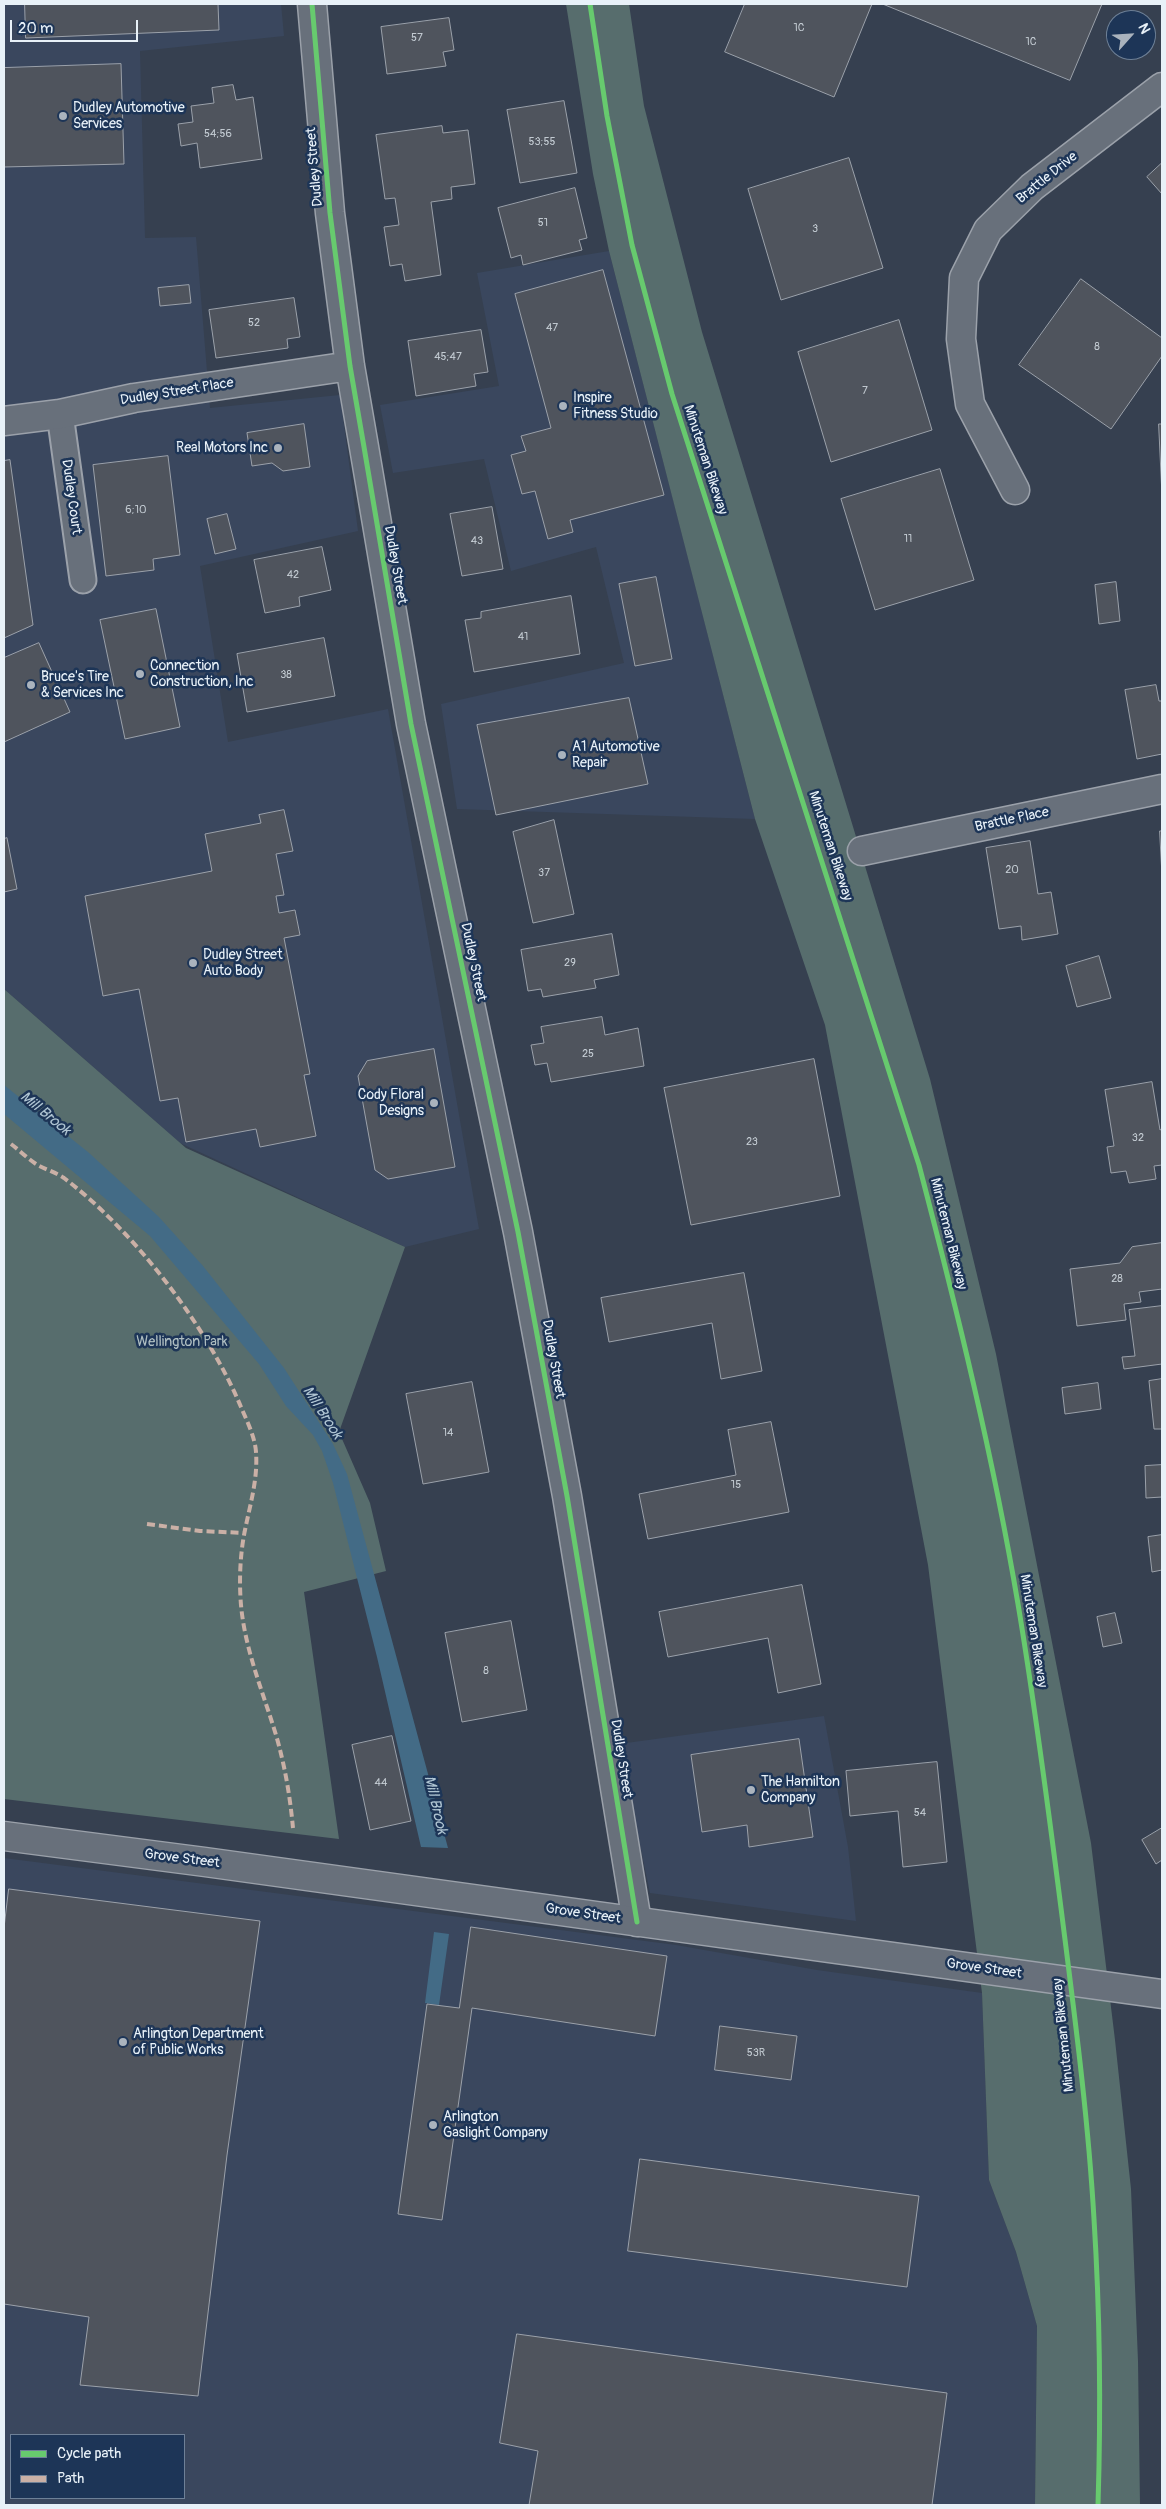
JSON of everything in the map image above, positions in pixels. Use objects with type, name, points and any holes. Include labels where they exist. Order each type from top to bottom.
[{"type":"street","name":"Dudley Street","points":[[312,4],[330,212],[350,366],[411,724],[516,1222],[567,1496],[637,1922]]},
{"type":"street","name":"Brattle Drive","points":[[1015,490],[970,404],[961,339],[964,278],[988,230],[1032,187],[1162,87]]},
{"type":"street","name":"Dudley Street Place","points":[[4,421],[60,414],[134,398],[350,366]]},
{"type":"street","name":"Brattle Place","points":[[862,851],[1162,789]]},
{"type":"street","name":"Grove Street","points":[[4,1836],[1162,1994]]},
{"type":"lane","name":"Dudley Court","points":[[60,414],[83,580]]},
{"type":"shaded area","points":[[4,4],[281,4],[284,36],[140,51],[145,238],[196,237],[210,408],[340,395],[358,531],[200,566],[228,742],[388,709],[479,1229],[405,1247],[180,1143],[4,989]]},
{"type":"shaded area","points":[[609,251],[755,819],[457,809],[441,704],[624,663],[596,547],[511,571],[484,459],[393,473],[380,405],[499,386],[477,273]]},
{"type":"shaded area","points":[[824,1716],[848,1847],[856,1921],[650,1893],[619,1744]]},
{"type":"shaded area","name":"Arlington Department of Public Works","points":[[4,1858],[676,1945],[817,1970],[982,1993],[989,2180],[1016,2252],[1037,2326],[1035,2505],[4,2505]]},
{"type":"green space","points":[[566,4],[629,4],[644,106],[702,332],[930,1079],[996,1354],[1091,1843],[1131,2189],[1138,2361],[1140,2505],[1035,2505],[1037,2326],[1016,2252],[989,2180],[982,1993],[928,1565],[825,1025],[755,819],[609,251],[593,174]]},
{"type":"green space","name":"Wellington Park","points":[[4,989],[186,1148],[405,1247],[339,1432],[370,1503],[386,1571],[304,1592],[339,1839],[4,1799]]},
{"type":"water","name":"Mill Brook","points":[[4,1085],[88,1152],[159,1217],[203,1266],[284,1368],[333,1444],[347,1474],[448,1848],[421,1847],[377,1657],[333,1483],[322,1451],[313,1435],[286,1406],[259,1364],[150,1236],[4,1114]]},
{"type":"water","points":[[434,1932],[449,1934],[439,2005],[425,2003]]},
{"type":"building","points":[[25,4],[218,4],[219,30],[26,38]]},
{"type":"building","points":[[745,4],[872,4],[834,97],[725,52]]},
{"type":"building","points":[[883,4],[1102,4],[1070,80]]},
{"type":"building","points":[[449,18],[454,50],[443,52],[446,66],[387,74],[381,27]]},
{"type":"building","name":"Dudley Automotive Services","points":[[121,64],[124,164],[4,167],[4,68]]},
{"type":"building","points":[[233,85],[236,100],[253,97],[262,159],[200,168],[197,143],[181,146],[178,124],[193,122],[191,106],[214,103],[212,88]]},
{"type":"building","points":[[564,101],[577,173],[520,183],[507,110]]},
{"type":"building","points":[[442,126],[443,133],[468,130],[475,184],[451,187],[452,199],[431,202],[441,275],[405,281],[402,264],[390,266],[384,227],[399,225],[395,198],[385,199],[376,135]]},
{"type":"building","points":[[849,158],[883,268],[781,300],[748,189]]},
{"type":"building","points":[[1162,163],[1162,194],[1147,177]]},
{"type":"building","points":[[575,188],[587,238],[579,240],[582,250],[523,265],[521,255],[511,258],[498,208]]},
{"type":"building","points":[[603,270],[664,495],[570,520],[573,532],[548,539],[535,491],[522,494],[511,455],[526,451],[521,436],[551,428],[515,294]]},
{"type":"building","points":[[1081,279],[1162,338],[1162,356],[1111,429],[1019,365]]},
{"type":"building","points":[[189,285],[191,303],[160,306],[158,288]]},
{"type":"building","points":[[294,298],[300,337],[287,339],[288,348],[216,358],[209,310]]},
{"type":"building","points":[[899,320],[932,430],[831,462],[798,352]]},
{"type":"building","points":[[481,330],[488,372],[474,374],[476,386],[416,396],[408,341]]},
{"type":"building","name":"Real Motors Inc","points":[[304,424],[310,467],[283,471],[272,463],[252,466],[247,433]]},
{"type":"building","points":[[1159,424],[1162,424],[1162,495]]},
{"type":"building","points":[[168,456],[180,555],[153,559],[154,570],[106,576],[93,465]]},
{"type":"building","points":[[10,460],[33,625],[4,638],[4,461]]},
{"type":"building","points":[[940,469],[974,580],[875,610],[841,499]]},
{"type":"building","points":[[492,507],[503,569],[462,576],[450,514]]},
{"type":"building","points":[[227,514],[236,549],[215,554],[207,519]]},
{"type":"building","points":[[322,547],[331,590],[299,597],[300,606],[265,613],[254,560]]},
{"type":"building","points":[[656,577],[672,659],[635,666],[619,584]]},
{"type":"building","points":[[1116,582],[1120,621],[1099,624],[1095,585]]},
{"type":"building","points":[[571,596],[580,654],[474,672],[465,620],[481,618],[481,612]]},
{"type":"building","name":"Connection Construction, Inc","points":[[156,609],[180,727],[125,739],[100,620]]},
{"type":"building","points":[[324,638],[335,696],[247,712],[237,654]]},
{"type":"building","name":"Bruce's Tire & Services Inc","points":[[39,643],[70,712],[4,742],[4,658]]},
{"type":"building","points":[[1156,685],[1159,701],[1162,701],[1162,754],[1137,759],[1125,690]]},
{"type":"building","name":"A1 Automotive Repair","points":[[629,698],[648,784],[496,815],[477,725]]},
{"type":"building","name":"Dudley Street Auto Body","points":[[284,810],[293,851],[276,854],[284,895],[276,896],[279,913],[295,910],[300,935],[284,938],[310,1074],[304,1075],[316,1136],[260,1147],[256,1129],[186,1142],[178,1098],[160,1101],[139,989],[103,996],[85,896],[212,871],[205,834],[261,823],[259,815]]},
{"type":"building","points":[[554,820],[574,914],[533,923],[513,832]]},
{"type":"building","points":[[1160,831],[1162,831],[1162,875]]},
{"type":"building","points":[[7,838],[17,889],[4,892],[4,839]]},
{"type":"building","points":[[1030,841],[1038,894],[1051,892],[1058,934],[1022,940],[1021,926],[999,929],[986,848]]},
{"type":"building","points":[[612,934],[619,975],[594,980],[596,988],[543,997],[541,989],[528,991],[521,950]]},
{"type":"building","points":[[1099,956],[1111,998],[1077,1007],[1066,966]]},
{"type":"building","points":[[602,1017],[605,1035],[638,1028],[644,1066],[551,1082],[547,1063],[535,1065],[531,1045],[544,1043],[541,1027]]},
{"type":"building","points":[[434,1049],[455,1167],[388,1179],[375,1170],[358,1076],[367,1061]]},
{"type":"building","points":[[814,1059],[840,1196],[691,1225],[664,1088]]},
{"type":"building","points":[[1152,1082],[1160,1130],[1162,1129],[1162,1165],[1154,1166],[1156,1179],[1129,1183],[1126,1171],[1111,1173],[1107,1147],[1114,1146],[1105,1090]]},
{"type":"building","points":[[1162,1243],[1162,1289],[1139,1292],[1141,1302],[1124,1304],[1126,1320],[1077,1326],[1070,1269],[1120,1263],[1132,1247]]},
{"type":"building","points":[[744,1273],[762,1371],[721,1379],[712,1323],[609,1342],[601,1298]]},
{"type":"building","points":[[1162,1306],[1162,1364],[1124,1369],[1122,1357],[1135,1356],[1129,1310]]},
{"type":"building","points":[[1162,1379],[1162,1429],[1154,1429],[1149,1381]]},
{"type":"building","points":[[472,1382],[489,1472],[423,1484],[406,1394]]},
{"type":"building","points":[[1098,1383],[1101,1409],[1065,1414],[1062,1388]]},
{"type":"building","points":[[771,1422],[789,1512],[648,1539],[639,1494],[736,1475],[728,1430]]},
{"type":"building","points":[[1162,1465],[1162,1497],[1146,1498],[1145,1466]]},
{"type":"building","points":[[1162,1535],[1162,1570],[1152,1572],[1148,1537]]},
{"type":"building","points":[[802,1585],[821,1684],[778,1693],[768,1638],[668,1657],[659,1612]]},
{"type":"building","points":[[1115,1613],[1122,1643],[1103,1647],[1097,1617]]},
{"type":"building","points":[[511,1621],[527,1710],[462,1722],[445,1633]]},
{"type":"building","points":[[392,1736],[411,1821],[370,1830],[352,1745]]},
{"type":"building","name":"The Hamilton Company","points":[[799,1739],[813,1837],[749,1847],[747,1825],[702,1832],[691,1755]]},
{"type":"building","points":[[937,1762],[947,1862],[903,1867],[898,1811],[850,1816],[846,1771]]},
{"type":"building","points":[[1162,1828],[1162,1860],[1156,1864],[1142,1840]]},
{"type":"building","name":"Arlington Department of Public Works","points":[[9,1889],[260,1921],[227,2155],[198,2396],[80,2385],[89,2317],[4,2304],[4,1928]]},
{"type":"building","name":"Arlington Gaslight Company","points":[[471,1927],[667,1956],[655,2036],[472,2008],[442,2220],[398,2214],[427,2004],[459,2008]]},
{"type":"building","points":[[720,2026],[797,2036],[791,2080],[715,2070]]},
{"type":"building","points":[[640,2159],[919,2196],[907,2287],[628,2251]]},
{"type":"building","points":[[517,2334],[947,2393],[932,2505],[529,2505],[538,2451],[500,2443]]},
{"type":"marked path","points":[[11,1144],[36,1164],[64,1178],[90,1200],[142,1252],[189,1313],[209,1344],[227,1376],[248,1423],[255,1446],[256,1472],[242,1548],[241,1605],[250,1655],[282,1758],[293,1828]]},
{"type":"marked path","points":[[147,1524],[200,1531],[245,1533]]},
{"type":"cycle path","points":[[312,4],[330,213],[350,366],[411,724],[518,1232],[567,1496],[637,1922]]},
{"type":"cycle path","name":"Minuteman Bikeway","points":[[590,4],[607,116],[632,245],[672,394],[919,1165],[986,1438],[1018,1604],[1036,1718],[1076,2024],[1091,2180],[1098,2290],[1100,2398],[1098,2505]]},
{"type":"place","name":"Dudley Automotive Services","points":[[63,116]]},
{"type":"place","name":"Inspire Fitness Studio","points":[[563,406]]},
{"type":"place","name":"Real Motors Inc","points":[[278,448]]},
{"type":"place","name":"Connection Construction, Inc","points":[[140,674]]},
{"type":"place","name":"Bruce's Tire & Services Inc","points":[[31,685]]},
{"type":"place","name":"A1 Automotive Repair","points":[[562,755]]},
{"type":"place","name":"Dudley Street Auto Body","points":[[193,963]]},
{"type":"place","name":"Cody Floral Designs","points":[[434,1103]]},
{"type":"place","name":"The Hamilton Company","points":[[751,1790]]},
{"type":"place","name":"Arlington Department of Public Works","points":[[123,2042]]},
{"type":"place","name":"Arlington Gaslight Company","points":[[433,2125]]}]
